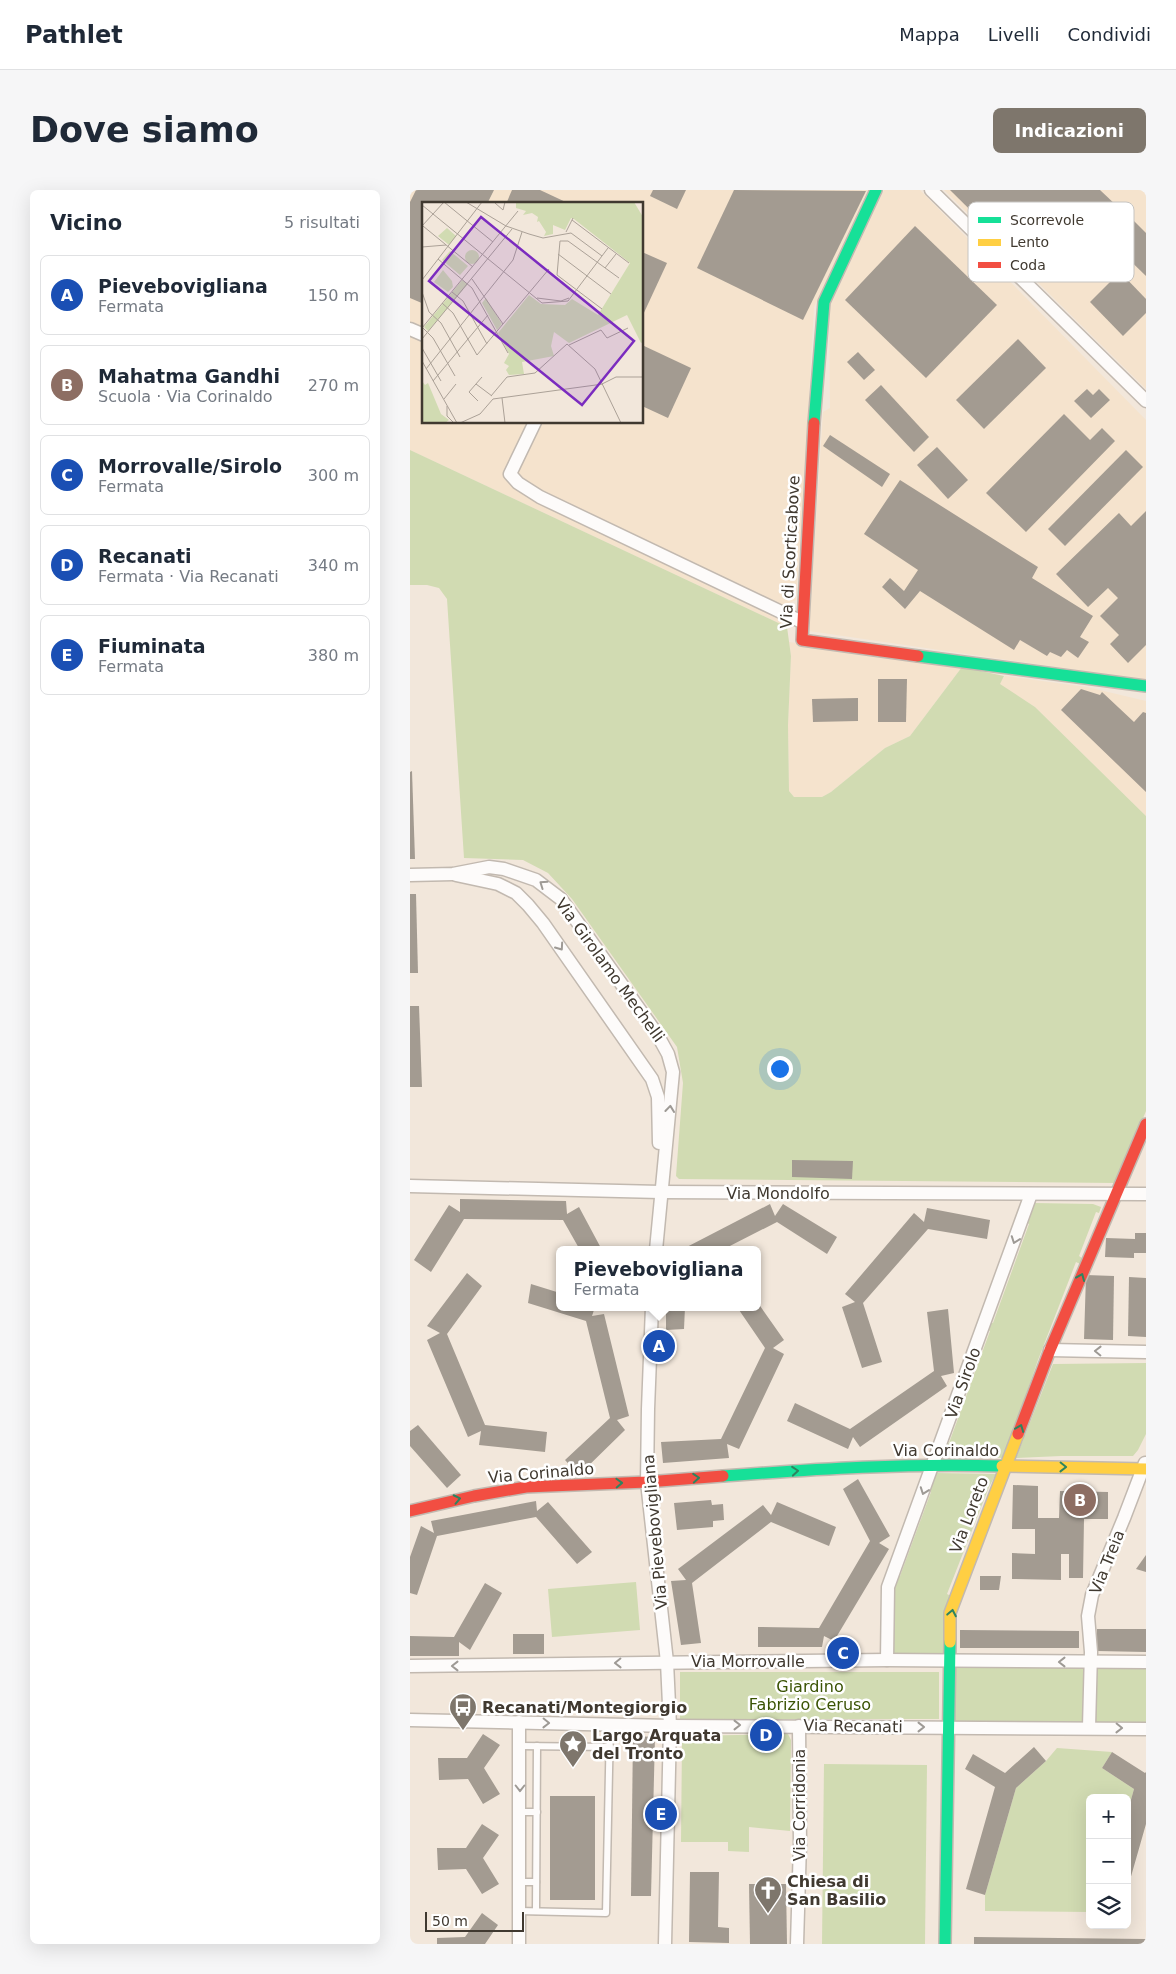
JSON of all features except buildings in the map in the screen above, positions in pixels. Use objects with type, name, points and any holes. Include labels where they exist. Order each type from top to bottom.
[{"type":"street","name":"Via di Scorticabove","points":[[876,190],[824,302],[815,405],[802,640],[1146,686]]},
{"type":"street","points":[[931,190],[968,226]]},
{"type":"street","points":[[1025,282],[1146,401]]},
{"type":"street","points":[[410,329],[422,334]]},
{"type":"street","points":[[533,424],[510,474],[518,483],[540,497],[802,622]]},
{"type":"street","name":"Via Girolamo Mechelli","points":[[410,875],[453,874],[489,867],[504,869],[536,880],[561,899],[657,1034],[668,1054],[673,1072],[660,1192]]},
{"type":"street","name":"Via Girolamo Mechelli","points":[[453,874],[498,884],[510,889],[522,898],[543,922],[647,1070],[655,1085],[658,1097],[660,1192]]},
{"type":"street","name":"Via Loreto","points":[[945,1944],[950,1613],[1050,1350],[1146,1124]]},
{"type":"street","name":"Via Mondolfo","points":[[410,1186],[660,1192],[1146,1194]]},
{"type":"street","points":[[656,1246],[660,1192]]},
{"type":"street","name":"Via Sirolo","points":[[887,1660],[888,1587],[1032,1194]]},
{"type":"street","name":"Via Pievebovigliana","points":[[652,1311],[647,1482],[667,1662],[670,1726],[665,1944]]},
{"type":"street","points":[[1050,1350],[1146,1352]]},
{"type":"street","name":"Via Corinaldo","points":[[410,1511],[449,1501],[526,1487],[647,1482],[820,1468],[934,1464],[1145,1466]]},
{"type":"street","name":"Via Treia","points":[[1089,1727],[1090,1662],[1088,1616],[1092,1595],[1145,1466]]},
{"type":"street","name":"Via Morrovalle","points":[[410,1666],[887,1660],[1146,1662]]},
{"type":"street","name":"Via Recanati","points":[[410,1720],[670,1726],[1089,1727],[1146,1729]]},
{"type":"street","points":[[519,1722],[519,1944]]},
{"type":"street","name":"Via Corridonia","points":[[797,1944],[800,1843],[799,1726]]},
{"type":"lane","points":[[520,1911],[606,1913],[610,1724]]},
{"type":"lane","points":[[520,1746],[610,1747]]},
{"type":"lane","points":[[536,1911],[537,1746]]},
{"type":"lane","points":[[520,1812],[537,1812]]},
{"type":"lane","points":[[520,1882],[536,1882]]},
{"type":"shaded area","points":[[410,190],[868,190],[814,307],[796,600],[789,603],[787,627],[410,450]]},
{"type":"shaded area","points":[[884,190],[920,190],[968,239],[968,282],[1010,282],[1146,420],[1146,682],[1130,678],[809,631],[823,412],[830,408],[829,308]]},
{"type":"shaded area","points":[[944,190],[1146,190],[1146,389],[1037,282],[1134,282],[1134,202],[968,202],[968,214]]},
{"type":"shaded area","points":[[789,642],[962,667],[910,736],[885,748],[831,792],[822,797],[794,797],[789,791],[788,725],[791,656]]},
{"type":"shaded area","points":[[1005,676],[1087,687],[1146,701],[1146,816],[1035,707],[999,684]]},
{"type":"green space","points":[[410,450],[787,627],[791,656],[788,725],[789,791],[794,797],[822,797],[831,792],[885,748],[910,736],[962,667],[1004,676],[1000,684],[1035,707],[1146,816],[1146,1111],[1116,1183],[679,1179],[676,1176],[683,1083],[677,1047],[572,899],[548,873],[523,860],[464,858],[447,599],[439,588],[427,585],[410,585]]},
{"type":"green space","points":[[1034,1203],[1093,1204],[1101,1207],[1099,1213],[1096,1212],[1079,1256],[1082,1258],[1080,1264],[1076,1262],[1038,1360],[1004,1458],[942,1455],[946,1442],[949,1443],[990,1331],[986,1329],[989,1322],[993,1323],[1029,1224],[1025,1222]]},
{"type":"green space","points":[[1146,1363],[1146,1434],[1133,1456],[1016,1458],[1053,1364]]},
{"type":"green space","points":[[936,1473],[996,1474],[989,1487],[947,1594],[951,1596],[944,1655],[893,1654],[891,1591],[897,1575],[900,1576],[931,1492],[928,1490]]},
{"type":"green space","points":[[636,1582],[640,1630],[552,1637],[548,1589]]},
{"type":"green space","points":[[949,1661],[1146,1667],[1146,1727],[953,1727]]},
{"type":"green space","name":"Giardino Fabrizio Ceruso","points":[[680,1672],[939,1672],[939,1719],[680,1719]]},
{"type":"green space","points":[[788,1734],[791,1740],[790,1831],[749,1827],[749,1852],[728,1851],[728,1842],[681,1842],[682,1741],[684,1736]]},
{"type":"green space","points":[[1057,1748],[1112,1752],[1102,1768],[1134,1789],[1131,1800],[1131,1794],[1086,1794],[1086,1912],[985,1911],[985,1895],[1016,1788],[1046,1761]]},
{"type":"green space","points":[[824,1764],[927,1765],[925,1944],[822,1944]]},
{"type":"traffic: fast","points":[[814,423],[824,302],[876,190]]},
{"type":"traffic: fast","points":[[918,656],[1146,686]]},
{"type":"traffic: fast","points":[[723,1476],[897,1466],[1002,1466]]},
{"type":"traffic: fast","points":[[945,1944],[950,1642]]},
{"type":"traffic: slow","points":[[950,1642],[950,1613],[1018,1434]]},
{"type":"traffic: slow","points":[[1002,1466],[1146,1469]]},
{"type":"traffic: jam","points":[[814,423],[802,640],[918,656]]},
{"type":"traffic: jam","points":[[1018,1434],[1050,1350],[1146,1124]]},
{"type":"traffic: jam","points":[[410,1511],[474,1496],[526,1487],[647,1482],[723,1476]]},
{"type":"place","name":"Pievebovigliana","points":[[659,1346]]},
{"type":"place","name":"Mahatma Gandhi","points":[[1080,1500]]},
{"type":"place","name":"Morrovalle/Sirolo","points":[[843,1653]]},
{"type":"place","name":"Recanati/Montegiorgio","points":[[463,1731]]},
{"type":"place","name":"Recanati","points":[[766,1735]]},
{"type":"place","name":"Largo Arquata del Tronto","points":[[573,1768]]},
{"type":"place","name":"Fiuminata","points":[[661,1814]]},
{"type":"place","name":"Chiesa di San Basilio","points":[[768,1914]]}]
